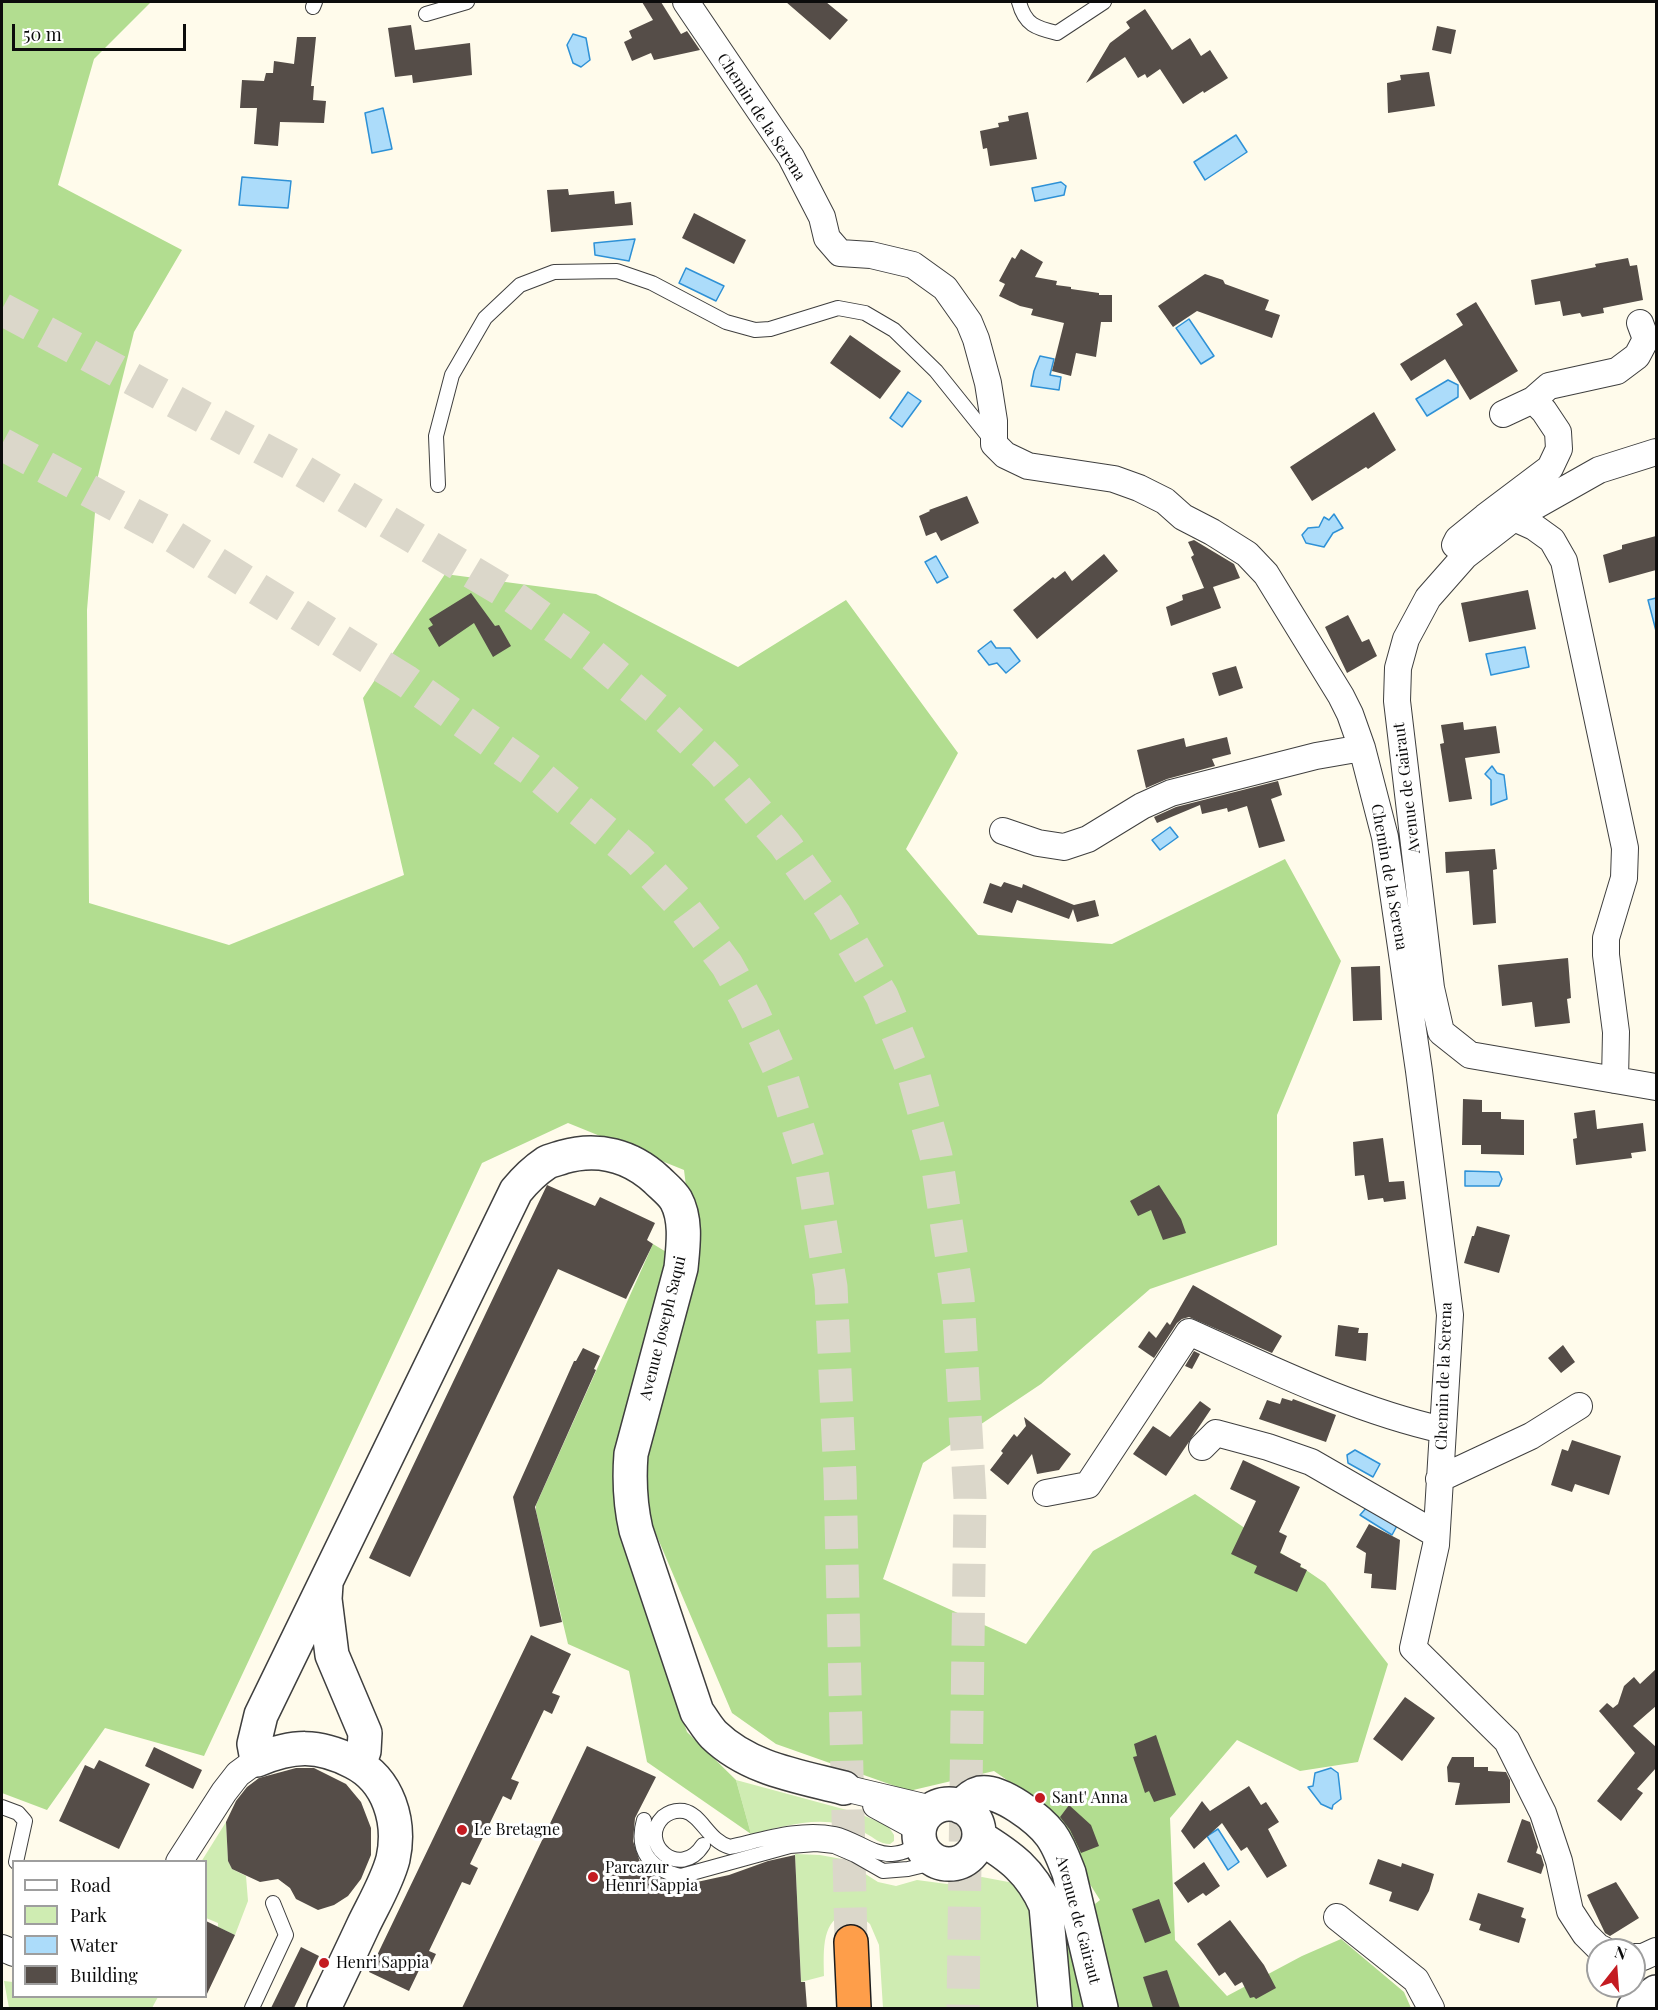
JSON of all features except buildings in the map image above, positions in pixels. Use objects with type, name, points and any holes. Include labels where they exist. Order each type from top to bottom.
[{"type":"highway","points":[[851,1942],[854,2008]]},
{"type":"street","name":"Chemin de la Serena","points":[[686,2],[791,157],[822,217],[827,238],[840,253],[871,255],[913,265],[945,288],[969,322],[987,383],[994,421],[994,444],[1005,455],[1028,466],[1114,479],[1139,488],[1165,501],[1183,517],[1247,554],[1266,574],[1350,714],[1362,748],[1385,837],[1419,1071],[1450,1315],[1436,1545],[1413,1648],[1507,1741],[1543,1814],[1559,1861],[1570,1911],[1589,1938]]},
{"type":"street","points":[[1503,414],[1533,400],[1549,386],[1617,371],[1636,356],[1646,339],[1640,323]]},
{"type":"street","points":[[1444,579],[1449,554],[1458,539],[1550,468],[1559,449],[1558,432],[1544,411],[1533,400]]},
{"type":"street","name":"Avenue de Gairaut","points":[[1656,452],[1599,470],[1514,518],[1465,556],[1428,598],[1406,639],[1398,668],[1397,702],[1431,988],[1441,1032],[1470,1055],[1656,1087]]},
{"type":"street","points":[[1514,518],[1534,527],[1552,540],[1564,561],[1625,848],[1624,878],[1606,938],[1605,955],[1616,1032],[1615,1080]]},
{"type":"street","points":[[1003,831],[1038,843],[1064,847],[1088,839],[1142,806],[1171,793],[1316,756],[1362,748]]},
{"type":"street","name":"Avenue Joseph Saqui","points":[[257,1760],[254,1744],[261,1715],[516,1191],[530,1175],[548,1161],[577,1153],[598,1152],[624,1159],[646,1171],[676,1200],[682,1223],[684,1245],[681,1268],[631,1454],[629,1478],[636,1530],[697,1712],[713,1734],[735,1752],[766,1768],[844,1788],[945,1834]]},
{"type":"street","points":[[1046,1493],[1088,1485],[1189,1332],[1277,1372],[1400,1420],[1443,1430]]},
{"type":"street","points":[[1440,1479],[1531,1436],[1579,1406]]},
{"type":"street","points":[[1202,1447],[1216,1433],[1311,1462],[1436,1534]]},
{"type":"street","points":[[327,1576],[325,1599],[332,1655],[365,1733],[364,1751],[359,1765]]},
{"type":"street","points":[[180,1860],[224,1792],[238,1774],[257,1760],[279,1751],[297,1748],[316,1749],[336,1754],[359,1765],[375,1778],[388,1797],[395,1820],[393,1860],[324,2008]]},
{"type":"street","name":"Avenue de Gairaut","points":[[1055,2008],[1046,1906],[1039,1890],[1026,1878],[945,1834],[971,1797],[981,1793],[992,1795],[1024,1809],[1051,1835],[1069,1873],[1101,2008]]},
{"type":"street","points":[[1337,1917],[1416,1980],[1431,2008]]},
{"type":"street","points":[[1634,2008],[1656,1992]]},
{"type":"lane","points":[[426,14],[467,2]]},
{"type":"lane","points":[[1019,2],[1022,12],[1034,27],[1057,33],[1104,2]]},
{"type":"lane","points":[[438,485],[436,436],[452,375],[485,318],[520,285],[554,272],[617,271],[652,283],[726,322],[755,330],[770,329],[838,308],[865,313],[894,330],[936,371],[980,425],[985,436],[994,444]]},
{"type":"lane","points":[[2,1807],[18,1813],[25,1821],[16,1860]]},
{"type":"lane","points":[[703,1845],[692,1857],[675,1860],[660,1851],[655,1835],[657,1826],[666,1814],[681,1810],[695,1816],[722,1845],[730,1847],[790,1832],[819,1832],[846,1837],[890,1854],[912,1849],[945,1834]]},
{"type":"lane","points":[[644,1820],[641,1839],[644,1851],[652,1863],[664,1872],[681,1876],[790,1846],[816,1844],[834,1846],[883,1871],[908,1869],[945,1834]]},
{"type":"lane","points":[[252,2008],[286,1935],[273,1904]]},
{"type":"green space","points":[[2,2],[151,2],[94,59],[58,185],[182,250],[134,332],[98,476],[87,610],[89,903],[229,945],[404,875],[363,698],[445,574],[596,594],[738,667],[846,600],[958,753],[906,849],[978,935],[1112,944],[1285,859],[1341,961],[1277,1115],[1277,1245],[1150,1289],[1041,1384],[923,1463],[883,1579],[1026,1644],[1093,1551],[1195,1494],[1325,1583],[1388,1664],[1358,1762],[1300,1771],[1237,1740],[1170,1818],[1175,1940],[1227,1996],[1302,1956],[1341,1939],[1404,1992],[1411,2008],[1061,2008],[1056,1935],[1100,1900],[1037,1801],[994,1771],[909,1791],[776,1744],[732,1713],[636,1487],[694,1251],[684,1170],[568,1123],[482,1163],[204,1756],[105,1728],[47,1810],[2,1793]]},
{"type":"green space","points":[[653,1244],[668,1253],[615,1476],[616,1519],[687,1732],[736,1780],[751,1834],[647,1762],[629,1671],[568,1644],[536,1511],[536,1505]]},
{"type":"green space","points":[[736,1780],[858,1813],[888,1826],[894,1835],[894,1841],[890,1844],[883,1843],[859,1830],[829,1822],[795,1824],[751,1834]]},
{"type":"green space","points":[[226,1822],[228,1861],[232,1869],[246,1876],[248,1901],[235,1935],[207,1918],[207,1860],[202,1860]]},
{"type":"green space","points":[[795,1854],[842,1859],[878,1882],[896,1886],[917,1880],[947,1884],[982,1877],[1019,1884],[1037,1913],[1036,2008],[883,2008],[879,1945],[870,1924],[859,1915],[844,1915],[836,1919],[827,1932],[825,1941],[824,1976],[801,1982]]},
{"type":"green space","points":[[4,1981],[12,1982],[12,1998],[157,1998],[152,2008],[9,2008]]},
{"type":"water","points":[[573,34],[586,38],[590,60],[581,67],[573,63],[567,45]]},
{"type":"water","points":[[383,108],[392,149],[372,153],[365,113]]},
{"type":"water","points":[[1236,135],[1247,152],[1205,180],[1194,162]]},
{"type":"water","points":[[242,177],[291,181],[288,208],[239,205]]},
{"type":"water","points":[[1061,182],[1066,186],[1064,195],[1035,201],[1032,188]]},
{"type":"water","points":[[635,239],[629,261],[595,255],[594,243]]},
{"type":"water","points":[[686,268],[724,286],[716,301],[679,283]]},
{"type":"water","points":[[1189,319],[1214,356],[1201,364],[1176,328]]},
{"type":"water","points":[[1040,356],[1054,359],[1050,375],[1061,377],[1059,390],[1031,386]]},
{"type":"water","points":[[1448,380],[1458,385],[1458,397],[1427,416],[1416,399]]},
{"type":"water","points":[[908,392],[921,401],[902,427],[890,418]]},
{"type":"water","points":[[1334,514],[1343,528],[1333,533],[1324,547],[1306,543],[1302,535],[1308,528],[1319,527],[1324,517],[1329,520]]},
{"type":"water","points":[[936,556],[948,577],[937,583],[925,562]]},
{"type":"water","points":[[1656,598],[1656,631],[1648,600]]},
{"type":"water","points":[[991,641],[996,648],[1010,648],[1020,661],[1006,673],[997,663],[989,665],[978,651]]},
{"type":"water","points":[[1525,647],[1529,667],[1491,675],[1486,654]]},
{"type":"water","points":[[1492,766],[1497,773],[1504,775],[1507,799],[1491,805],[1491,780],[1485,774]]},
{"type":"water","points":[[1170,827],[1178,837],[1160,850],[1152,840]]},
{"type":"water","points":[[1465,1171],[1499,1172],[1502,1179],[1499,1186],[1465,1186]]},
{"type":"water","points":[[1355,1450],[1380,1464],[1373,1477],[1348,1463],[1347,1455]]},
{"type":"water","points":[[1368,1506],[1399,1522],[1392,1535],[1360,1515]]},
{"type":"water","points":[[1331,1768],[1338,1773],[1341,1799],[1333,1805],[1332,1809],[1321,1804],[1308,1787],[1313,1786],[1315,1773]]},
{"type":"water","points":[[1218,1829],[1239,1862],[1228,1870],[1207,1836]]},
{"type":"tunnel","points":[[2,309],[291,464],[512,596],[585,649],[662,713],[721,770],[785,844],[835,915],[882,996],[912,1069],[936,1156],[958,1298],[970,1498],[963,2008]]},
{"type":"tunnel","points":[[2,444],[166,532],[406,681],[538,775],[637,858],[683,907],[727,965],[751,1008],[780,1071],[812,1172],[831,1287],[840,1477],[851,1942]]},
{"type":"place","name":"Sant' Anna","points":[[1040,1798]]},
{"type":"place","name":"Le Bretagne","points":[[462,1830]]},
{"type":"place","name":"Parcazur Henri Sappia","points":[[593,1877]]},
{"type":"place","name":"Henri Sappia","points":[[324,1963]]}]
